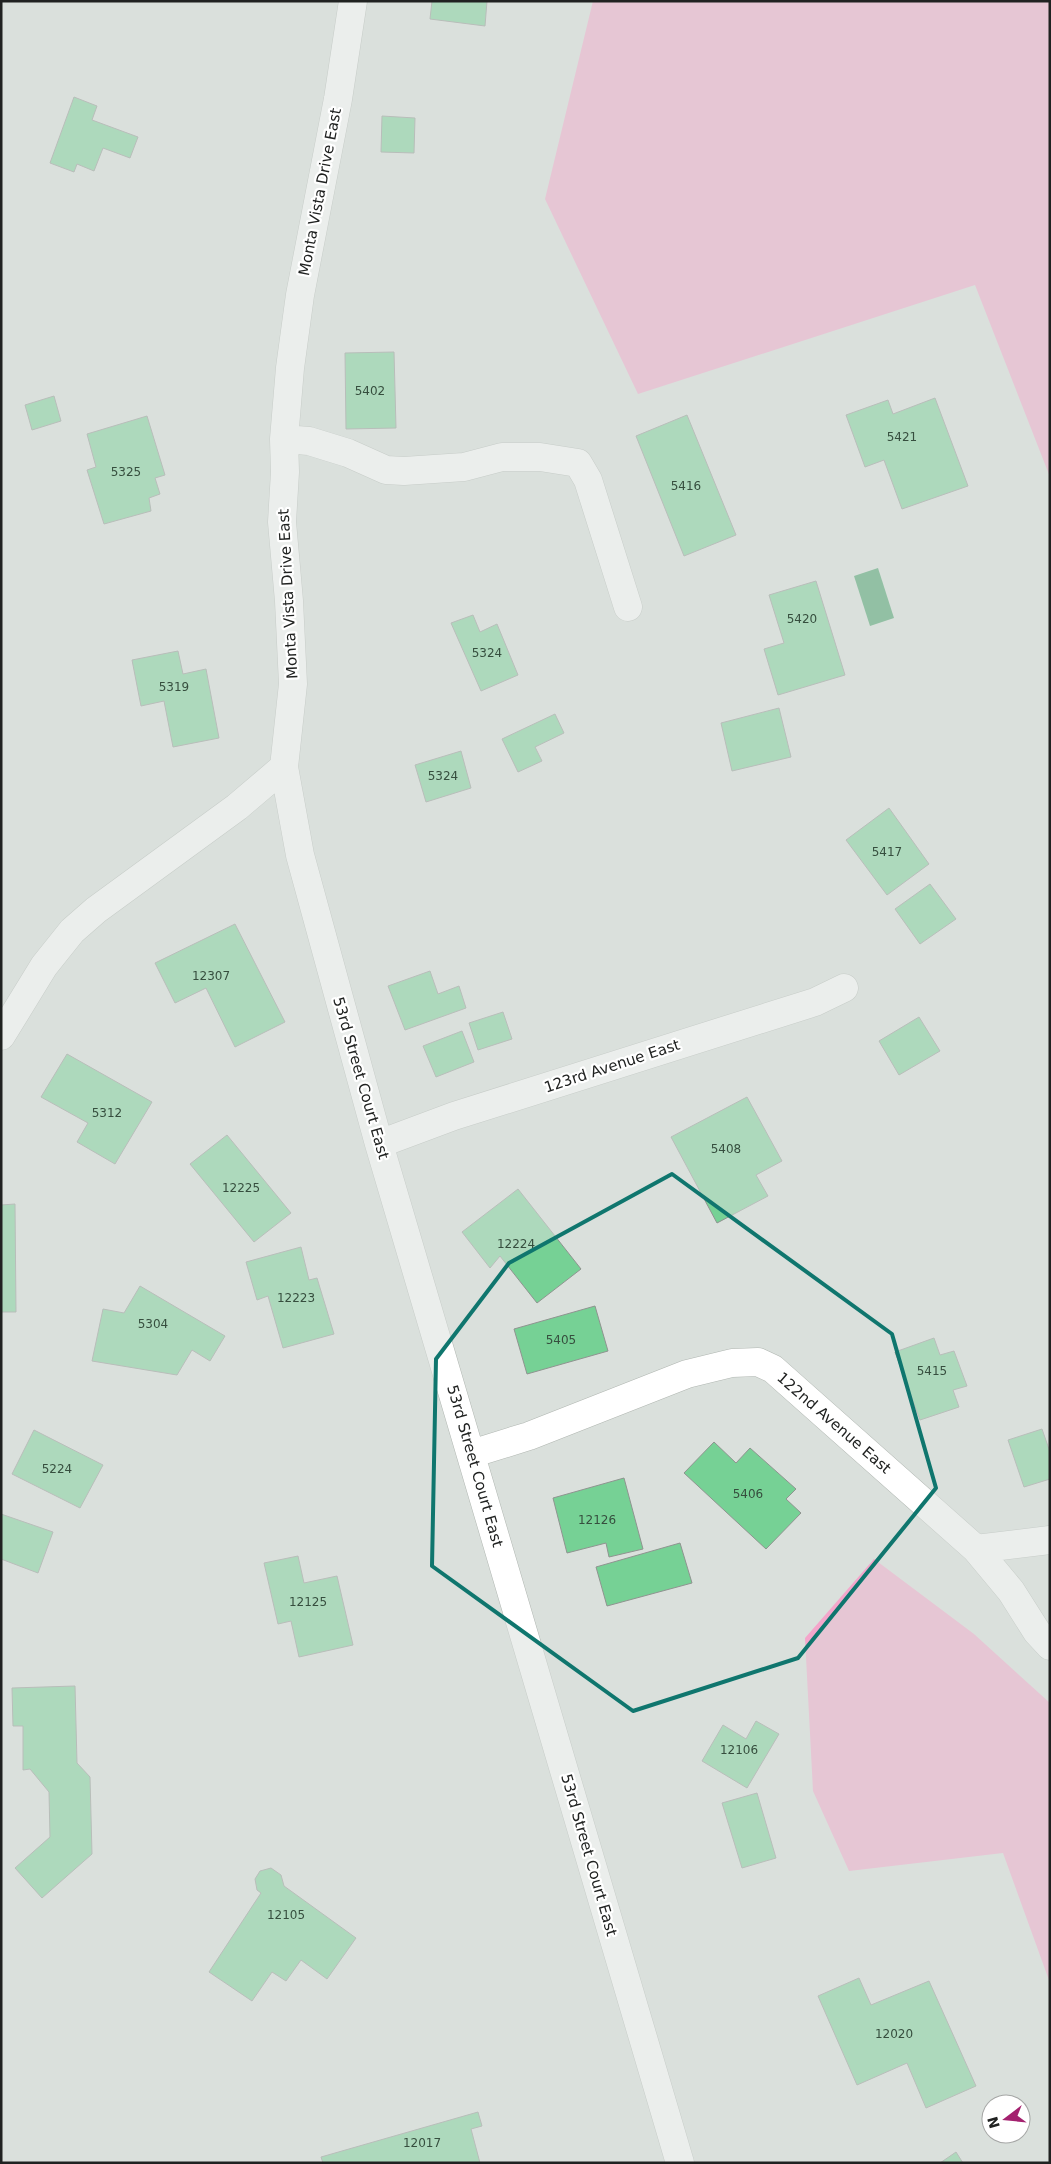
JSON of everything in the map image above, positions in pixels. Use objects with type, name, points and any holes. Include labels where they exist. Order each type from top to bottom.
[{"type":"street","name":"Monta Vista Drive East","points":[[284,767],[293,684],[289,601],[282,522],[285,472],[284,439],[290,368],[300,295],[338,99],[353,1]]},
{"type":"street","points":[[284,439],[310,441],[348,453],[386,470],[404,471],[464,466],[502,457],[540,457],[578,462],[588,480],[628,607]]},
{"type":"street","points":[[1,1036],[44,966],[72,931],[96,910],[237,807],[284,767]]},
{"type":"street","name":"53rd Street Court East","points":[[284,767],[300,854],[379,1144],[680,2163]]},
{"type":"street","name":"123rd Avenue East","points":[[379,1144],[454,1116],[815,1002],[844,988]]},
{"type":"street","name":"122nd Avenue East","points":[[471,1454],[529,1436],[687,1374],[732,1363],[758,1362],[773,1369],[976,1549],[1011,1591],[1037,1632],[1050,1646]]},
{"type":"street","points":[[976,1549],[1050,1540]]},
{"type":"highlighted area","points":[[672,1174],[892,1334],[936,1488],[798,1658],[633,1711],[432,1566],[436,1359],[509,1263]]},
{"type":"shaded area","points":[[593,1],[1050,1],[1050,477],[975,285],[638,394],[545,199]]},
{"type":"shaded area","points":[[878,568],[894,618],[870,626],[854,576]]},
{"type":"shaded area","points":[[874,1559],[974,1634],[1050,1703],[1050,1983],[1003,1853],[849,1871],[813,1791],[805,1638]]},
{"type":"building","points":[[432,1],[487,1],[485,26],[430,19]]},
{"type":"building","points":[[74,97],[97,106],[92,120],[138,137],[130,158],[103,148],[94,171],[77,164],[74,172],[50,163]]},
{"type":"building","points":[[382,116],[415,118],[414,153],[381,152]]},
{"type":"building","points":[[394,352],[396,428],[346,429],[345,353]]},
{"type":"building","points":[[54,396],[61,421],[32,430],[25,405]]},
{"type":"building","points":[[935,398],[968,486],[902,509],[884,460],[865,467],[846,415],[888,400],[893,414]]},
{"type":"building","points":[[687,415],[736,535],[684,556],[636,436]]},
{"type":"building","points":[[147,416],[165,475],[155,478],[160,494],[149,498],[151,511],[104,524],[87,470],[96,467],[87,434]]},
{"type":"building","points":[[816,581],[845,675],[778,695],[764,649],[784,643],[769,595]]},
{"type":"building","points":[[473,615],[480,632],[497,624],[518,675],[481,691],[451,623]]},
{"type":"building","points":[[178,651],[183,674],[206,669],[219,738],[173,747],[164,701],[141,706],[132,660]]},
{"type":"building","points":[[779,708],[791,757],[732,771],[721,723]]},
{"type":"building","points":[[555,714],[564,733],[535,747],[542,761],[518,772],[502,739]]},
{"type":"building","points":[[461,751],[471,788],[426,802],[415,765]]},
{"type":"building","points":[[889,808],[929,864],[887,895],[846,840]]},
{"type":"building","points":[[930,884],[956,919],[920,944],[895,909]]},
{"type":"building","points":[[235,924],[285,1022],[235,1047],[206,988],[175,1003],[155,963]]},
{"type":"building","points":[[430,971],[438,994],[459,986],[466,1008],[405,1030],[388,986]]},
{"type":"building","points":[[503,1012],[512,1039],[478,1050],[469,1023]]},
{"type":"building","points":[[919,1017],[940,1051],[899,1075],[879,1041]]},
{"type":"building","points":[[462,1031],[474,1062],[436,1077],[423,1046]]},
{"type":"building","points":[[67,1054],[152,1102],[115,1164],[77,1142],[88,1123],[41,1097]]},
{"type":"building","points":[[747,1097],[782,1161],[756,1175],[768,1196],[717,1223],[671,1137]]},
{"type":"building","points":[[227,1135],[291,1213],[254,1242],[190,1164]]},
{"type":"building","points":[[518,1189],[581,1269],[537,1303],[500,1256],[490,1268],[462,1232]]},
{"type":"building","points":[[15,1204],[16,1312],[1,1312],[1,1205]]},
{"type":"building","points":[[301,1247],[309,1280],[317,1278],[334,1334],[283,1348],[268,1296],[257,1300],[246,1262]]},
{"type":"building","points":[[140,1286],[225,1336],[210,1361],[192,1350],[177,1375],[92,1361],[103,1309],[124,1313]]},
{"type":"building","points":[[595,1306],[608,1351],[527,1374],[514,1329]]},
{"type":"building","points":[[934,1338],[940,1355],[954,1351],[967,1386],[953,1390],[959,1407],[920,1420],[895,1352]]},
{"type":"building","points":[[1042,1429],[1050,1452],[1050,1479],[1024,1487],[1008,1440]]},
{"type":"building","points":[[34,1430],[103,1465],[80,1508],[12,1474]]},
{"type":"building","points":[[714,1442],[736,1463],[750,1448],[796,1489],[786,1499],[801,1513],[766,1549],[684,1473]]},
{"type":"building","points":[[624,1478],[643,1549],[609,1557],[606,1543],[567,1553],[553,1498]]},
{"type":"building","points":[[1,1514],[53,1532],[38,1573],[1,1559]]},
{"type":"building","points":[[680,1543],[692,1583],[607,1606],[596,1567]]},
{"type":"building","points":[[298,1556],[304,1583],[337,1576],[353,1645],[299,1657],[291,1621],[278,1624],[264,1563]]},
{"type":"building","points":[[75,1686],[77,1763],[90,1777],[92,1854],[42,1898],[15,1868],[50,1837],[49,1792],[30,1769],[23,1770],[23,1726],[13,1726],[12,1688]]},
{"type":"building","points":[[756,1721],[779,1734],[747,1788],[702,1761],[723,1725],[746,1739]]},
{"type":"building","points":[[757,1793],[776,1858],[742,1868],[722,1803]]},
{"type":"building","points":[[271,1868],[281,1875],[284,1886],[356,1938],[327,1979],[301,1960],[286,1981],[272,1972],[252,2001],[209,1972],[261,1893],[257,1890],[255,1879],[260,1871]]},
{"type":"building","points":[[859,1978],[871,2005],[929,1981],[976,2086],[926,2108],[907,2063],[857,2085],[818,1996]]},
{"type":"building","points":[[478,2112],[482,2126],[471,2129],[480,2163],[323,2163],[321,2157]]},
{"type":"building","points":[[956,2152],[963,2163],[940,2163]]}]
